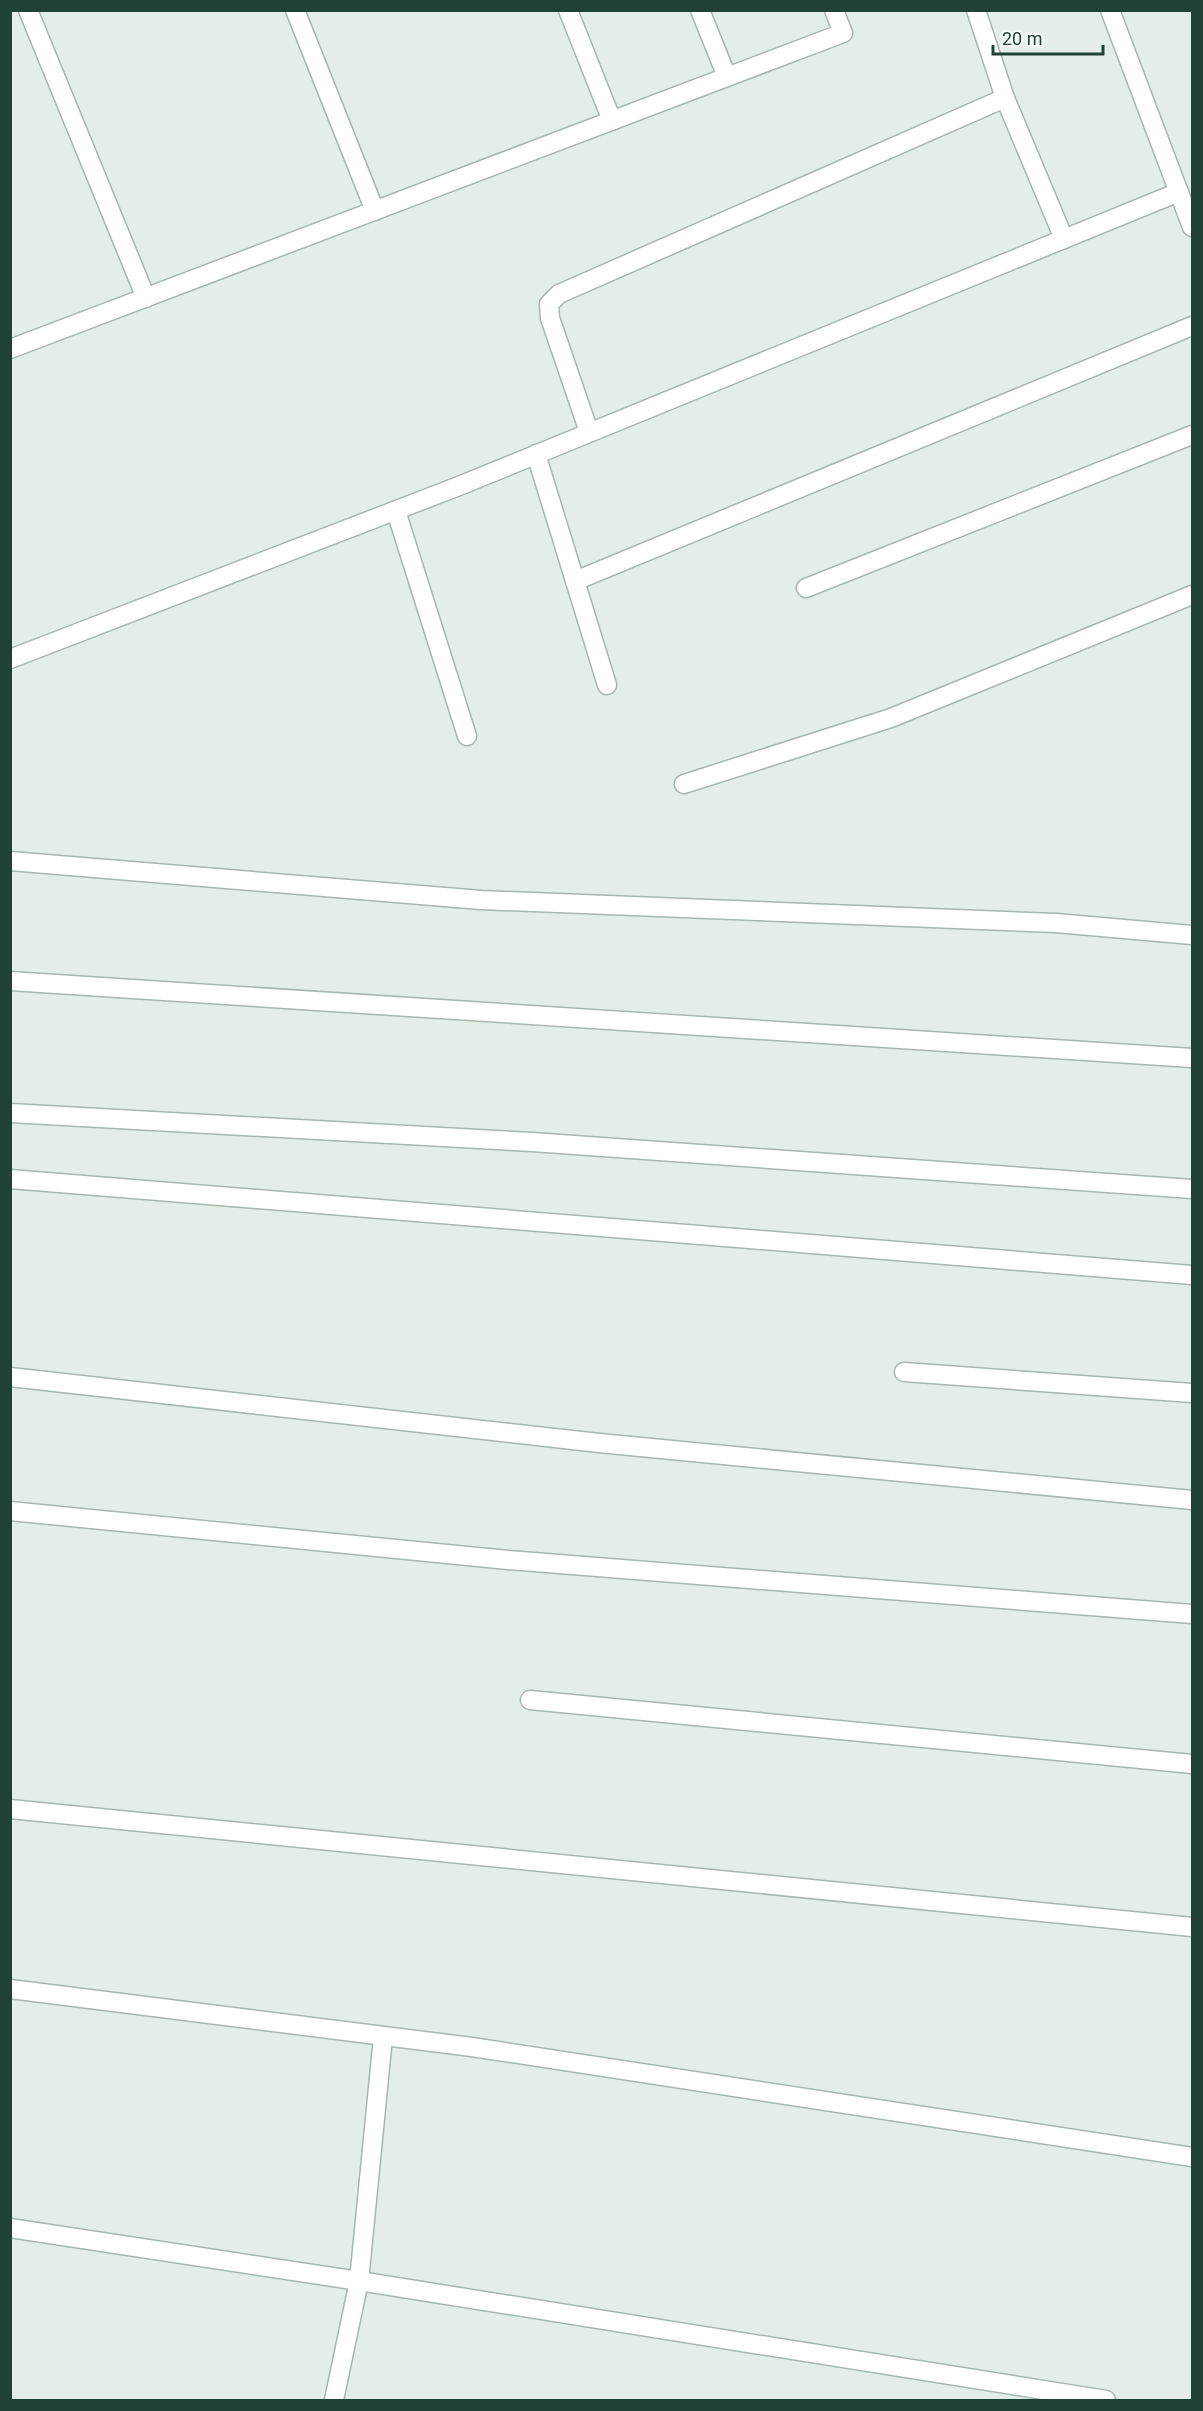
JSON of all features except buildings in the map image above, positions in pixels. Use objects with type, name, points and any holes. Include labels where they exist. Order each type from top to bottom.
[{"type":"street","points":[[28,10],[146,298]]},
{"type":"street","points":[[295,10],[375,211]]},
{"type":"street","points":[[568,10],[612,121]]},
{"type":"street","points":[[700,10],[727,77]]},
{"type":"street","points":[[10,349],[843,33],[834,10]]},
{"type":"street","points":[[976,10],[1005,98],[1064,239]]},
{"type":"street","points":[[1110,10],[1192,227]]},
{"type":"street","points":[[589,432],[550,318],[549,304],[559,294],[1005,98]]},
{"type":"street","points":[[10,659],[396,511],[1179,192]]},
{"type":"street","points":[[575,581],[1192,326]]},
{"type":"street","points":[[806,588],[1192,435]]},
{"type":"street","points":[[536,454],[607,685]]},
{"type":"street","points":[[396,511],[467,736]]},
{"type":"street","points":[[684,784],[891,718],[1192,595]]},
{"type":"street","points":[[10,861],[481,900],[1044,922],[1192,935]]},
{"type":"street","points":[[10,981],[1192,1058]]},
{"type":"street","points":[[10,1113],[532,1142],[1192,1189]]},
{"type":"street","points":[[10,1179],[1192,1275]]},
{"type":"street","points":[[904,1372],[1192,1393]]},
{"type":"street","points":[[10,1377],[599,1443],[1192,1500]]},
{"type":"street","points":[[10,1511],[520,1561],[1192,1614]]},
{"type":"street","points":[[530,1700],[1192,1764]]},
{"type":"street","points":[[10,1809],[1192,1927]]},
{"type":"street","points":[[10,1989],[472,2047],[1192,2157]]},
{"type":"street","points":[[334,2400],[359,2280],[383,2037]]},
{"type":"street","points":[[10,2228],[359,2280],[1106,2400]]}]
